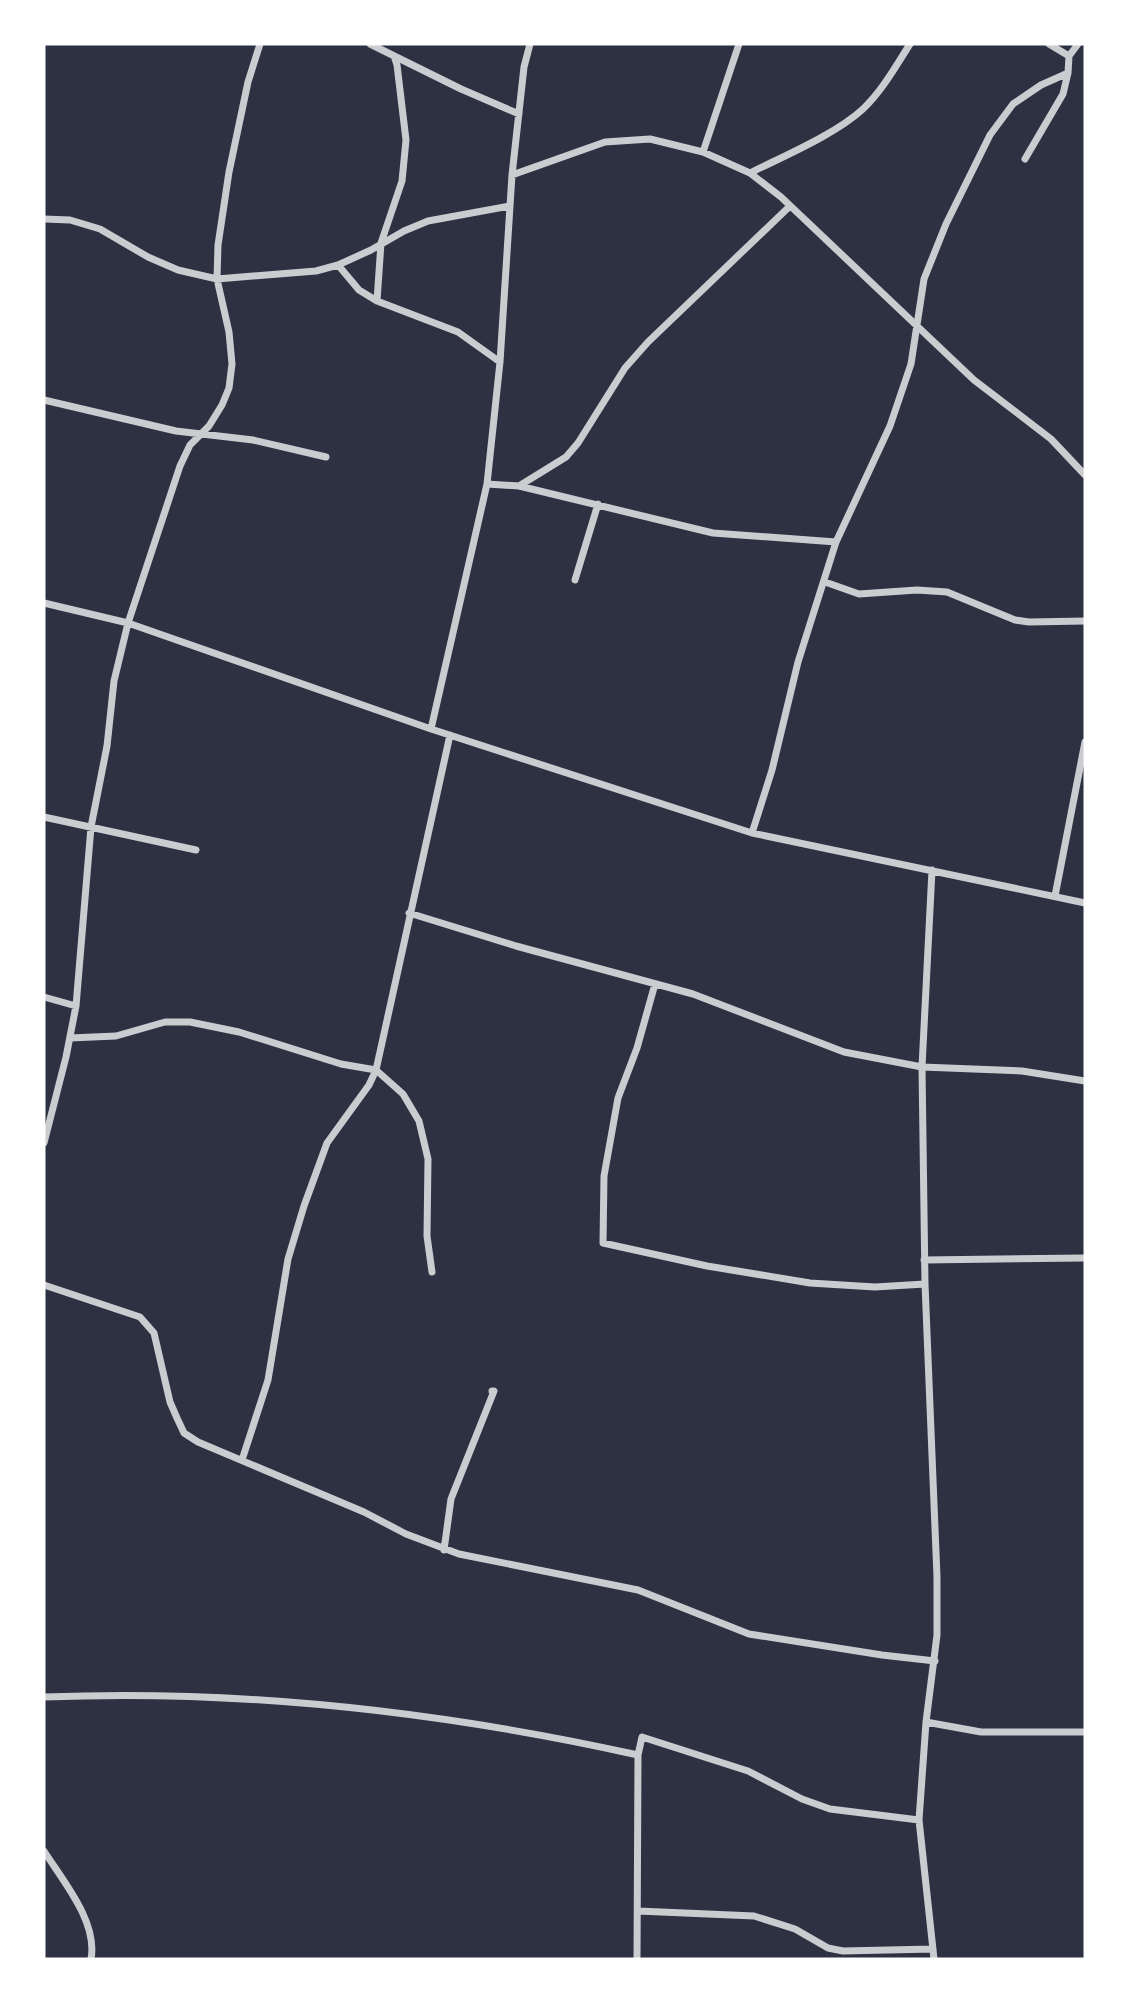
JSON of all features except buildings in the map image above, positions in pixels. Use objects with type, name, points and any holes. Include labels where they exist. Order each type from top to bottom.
[{"type":"street","points":[[44,1143],[76,1006],[91,827],[107,746],[114,681],[128,624],[180,466],[190,445],[222,405],[229,388],[232,364],[229,332],[217,279],[218,245],[229,172],[248,82],[260,44]]},
{"type":"street","points":[[370,44],[519,114]]},
{"type":"street","points":[[431,729],[455,634],[487,484],[500,362],[512,175],[530,44]]},
{"type":"street","points":[[703,152],[739,44]]},
{"type":"street","points":[[750,173],[833,129],[863,109],[891,74],[910,44]]},
{"type":"street","points":[[1049,44],[1069,56]]},
{"type":"street","points":[[1025,159],[1063,94],[1069,56],[1079,44]]},
{"type":"street","points":[[377,301],[381,243],[402,181],[406,140],[394,56]]},
{"type":"street","points":[[752,833],[772,770],[798,662],[836,542],[890,426],[911,364],[924,279],[942,235],[990,135],[1013,104],[1041,85],[1068,73]]},
{"type":"street","points":[[512,175],[605,142],[650,139],[703,152],[750,173],[790,206],[974,380],[1051,439],[1085,475]]},
{"type":"street","points":[[44,219],[70,220],[100,229],[148,257],[178,270],[217,279],[316,271],[338,265],[428,221],[510,206]]},
{"type":"street","points":[[519,486],[566,457],[625,368],[648,342],[790,206]]},
{"type":"street","points":[[338,265],[359,290],[377,301],[457,332],[500,362]]},
{"type":"street","points":[[44,400],[176,431],[253,440],[326,457]]},
{"type":"street","points":[[487,484],[519,486],[713,533],[836,542]]},
{"type":"street","points":[[575,580],[597,503]]},
{"type":"street","points":[[825,582],[859,594],[917,590],[947,592],[1015,620],[1085,621]]},
{"type":"street","points":[[44,603],[128,624],[431,729],[752,833],[1085,903]]},
{"type":"street","points":[[242,1460],[268,1380],[288,1259],[304,1206],[327,1143],[369,1085],[376,1070],[450,735]]},
{"type":"street","points":[[1055,896],[1085,742]]},
{"type":"street","points":[[44,817],[195,850]]},
{"type":"street","points":[[932,870],[922,1067],[925,1284],[937,1577],[935,1661],[926,1722],[919,1820],[934,1959]]},
{"type":"street","points":[[409,913],[516,946],[693,994],[844,1052],[922,1067],[1023,1071],[1085,1081]]},
{"type":"street","points":[[655,984],[637,1048],[618,1098],[604,1177],[603,1243],[707,1266],[810,1283],[875,1287],[925,1284]]},
{"type":"street","points":[[44,997],[76,1006]]},
{"type":"street","points":[[70,1038],[116,1036],[165,1022],[190,1022],[239,1032],[341,1064],[376,1070],[404,1094],[419,1121],[428,1159],[427,1236],[432,1272]]},
{"type":"street","points":[[925,1260],[1085,1258]]},
{"type":"street","points":[[44,1285],[140,1317],[153,1332],[170,1402],[184,1433],[444,1550],[638,1590],[749,1634],[935,1661]]},
{"type":"street","points":[[444,1550],[451,1499],[492,1391]]},
{"type":"street","points":[[44,1697],[203,1696],[302,1702],[463,1722],[638,1755]]},
{"type":"street","points":[[926,1722],[981,1732],[1085,1731]]},
{"type":"street","points":[[637,1959],[638,1755],[642,1737],[748,1771],[802,1799],[830,1809],[919,1820]]},
{"type":"street","points":[[44,1850],[90,1925],[93,1951],[91,1959]]},
{"type":"street","points":[[638,1911],[754,1916],[795,1929],[828,1948],[843,1951],[933,1949]]}]
